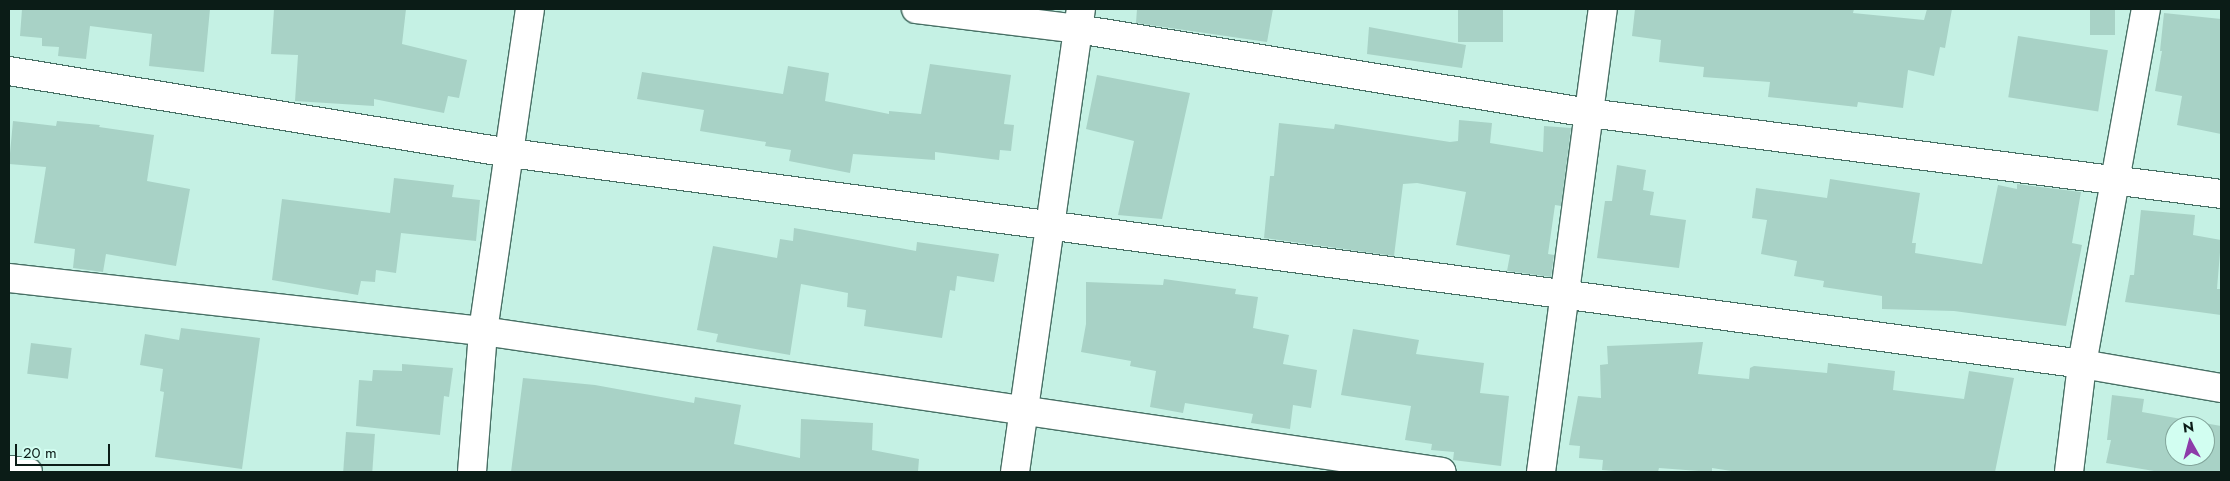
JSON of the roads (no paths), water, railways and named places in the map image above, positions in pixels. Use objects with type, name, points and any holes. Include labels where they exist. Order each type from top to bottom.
[{"type":"street","points":[[472,472],[484,331],[530,9]]},
{"type":"street","points":[[916,9],[1080,19],[1589,114],[2221,194]]},
{"type":"street","points":[[1541,472],[1603,9]]},
{"type":"street","points":[[2069,472],[2082,364],[2146,9]]},
{"type":"street","points":[[1015,472],[1049,223],[1080,19]]},
{"type":"street","points":[[9,71],[510,153],[1049,223],[1564,296],[2082,364],[2221,388]]},
{"type":"street","points":[[9,278],[484,331],[1024,412],[1442,472]]},
{"type":"street","points":[[9,470],[28,472]]}]
